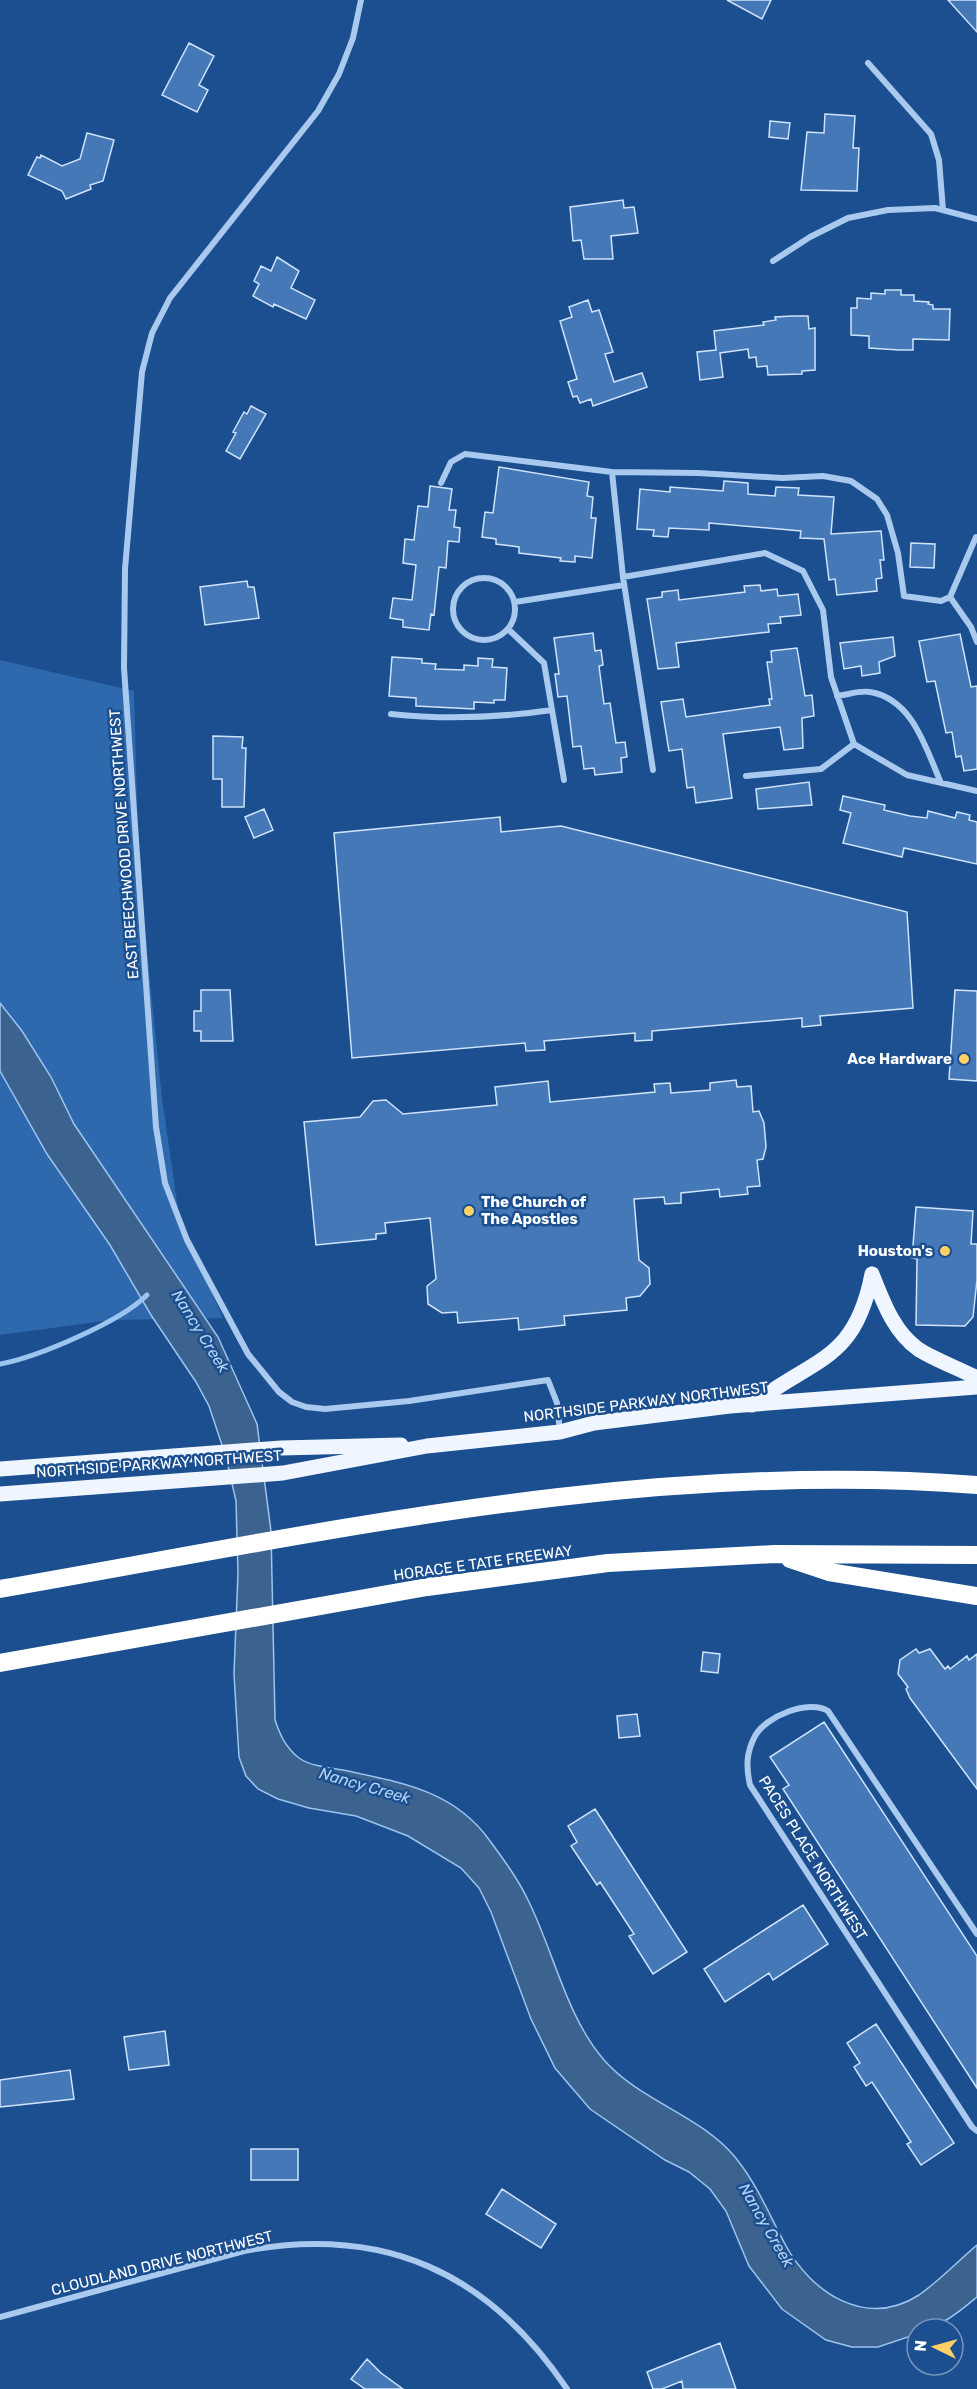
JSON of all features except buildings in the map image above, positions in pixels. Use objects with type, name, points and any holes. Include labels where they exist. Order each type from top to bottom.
[{"type":"highway","points":[[0,1588],[489,1505],[668,1485],[919,1480],[977,1485]]},
{"type":"highway","points":[[774,1554],[829,1572],[977,1596]]},
{"type":"highway","name":"HORACE E TATE FREEWAY","points":[[0,1663],[337,1605],[427,1587],[608,1563],[774,1554],[977,1555]]},
{"type":"main road","points":[[752,1405],[781,1382],[838,1349],[850,1336],[867,1300],[872,1274],[884,1303],[905,1337],[919,1350],[977,1378]]},
{"type":"main road","name":"NORTHSIDE PARKWAY NORTHWEST","points":[[0,1494],[205,1481],[283,1473],[427,1446],[560,1432],[594,1424],[752,1405],[977,1387]]},
{"type":"main road","name":"NORTHSIDE PARKWAY NORTHWEST","points":[[0,1469],[281,1448],[427,1446]]},
{"type":"street","name":"EAST BEECHWOOD DRIVE NORTHWEST","points":[[361,0],[353,38],[339,74],[318,111],[170,298],[152,333],[142,372],[125,569],[124,668],[156,1127],[165,1183],[187,1240],[248,1354],[279,1392],[306,1407],[325,1409],[409,1401],[548,1380],[557,1403],[560,1432]]},
{"type":"street","points":[[868,63],[931,134],[939,160],[943,210]]},
{"type":"street","points":[[773,261],[810,237],[848,219],[888,210],[943,210],[977,219]]},
{"type":"street","points":[[441,483],[451,462],[465,454],[612,472],[698,473],[782,478],[823,476],[851,481],[877,499],[887,514],[898,553],[904,596],[941,602],[950,597],[976,537]]},
{"type":"street","points":[[612,472],[622,577],[653,770]]},
{"type":"street","points":[[622,577],[765,553],[803,571],[823,610],[831,677],[854,744],[907,775],[977,791]]},
{"type":"street","points":[[486,577],[494,579],[508,588],[515,602],[514,618],[508,629],[491,640],[468,635],[457,623],[454,600],[470,581],[486,577]]},
{"type":"street","points":[[515,602],[624,585]]},
{"type":"street","points":[[950,597],[971,627],[977,642]]},
{"type":"street","points":[[508,629],[544,663],[564,780]]},
{"type":"street","points":[[837,696],[868,691],[895,701],[925,741],[941,783]]},
{"type":"street","points":[[391,714],[432,719],[499,718],[552,710]]},
{"type":"street","points":[[746,776],[821,769],[854,744]]},
{"type":"street","name":"PACES PLACE NORTHWEST","points":[[977,1934],[828,1711],[820,1706],[801,1706],[757,1733],[749,1750],[746,1767],[750,1785],[972,2127],[977,2131]]},
{"type":"street","name":"CLOUDLAND DRIVE NORTHWEST","points":[[0,2317],[256,2249],[324,2243],[369,2248],[412,2259],[453,2278],[479,2294],[524,2333],[567,2389]]},
{"type":"shaded area","points":[[0,660],[134,691],[139,875],[162,1098],[180,1223],[223,1318],[111,1320],[0,1335]]},
{"type":"water","name":"Nancy Creek","points":[[0,1003],[22,1031],[51,1077],[74,1124],[218,1337],[257,1424],[271,1531],[275,1720],[287,1746],[299,1758],[309,1763],[385,1779],[424,1791],[460,1810],[476,1824],[506,1862],[524,1892],[570,2004],[591,2043],[604,2060],[635,2087],[721,2142],[743,2167],[796,2262],[825,2291],[842,2301],[860,2307],[879,2308],[899,2305],[919,2295],[977,2245],[977,2297],[957,2313],[951,2317],[905,2317],[905,2338],[878,2347],[852,2347],[826,2340],[782,2309],[749,2266],[726,2211],[710,2189],[689,2172],[665,2160],[590,2109],[555,2068],[531,2019],[491,1912],[479,1888],[461,1868],[408,1836],[356,1816],[309,1808],[278,1799],[258,1789],[246,1776],[239,1757],[234,1674],[238,1573],[236,1501],[226,1457],[209,1406],[110,1245],[47,1154],[0,1071]]},
{"type":"waterway","points":[[0,1364],[35,1354],[78,1337],[118,1316],[147,1295]]},
{"type":"place","name":"Ace Hardware","points":[[964,1059]]},
{"type":"place","name":"The Church of The Apostles","points":[[469,1211]]},
{"type":"place","name":"Houston's","points":[[945,1251]]}]
